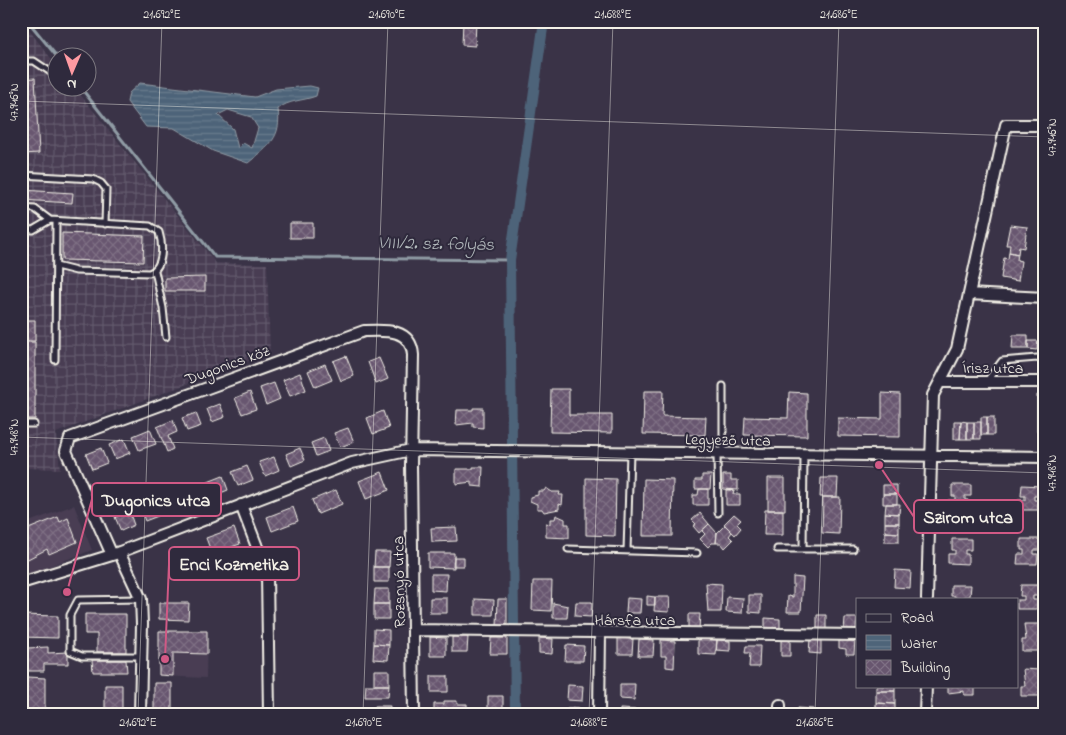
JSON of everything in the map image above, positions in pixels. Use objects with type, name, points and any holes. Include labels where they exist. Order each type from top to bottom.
[{"type":"street","points":[[928,598],[933,395],[942,382],[957,349],[1006,125],[1045,125]]},
{"type":"street","points":[[969,294],[1045,298]]},
{"type":"street","name":"Dugonics köz","points":[[115,553],[66,451],[70,438],[340,338],[374,330],[399,333],[410,340],[413,355],[411,450]]},
{"type":"street","name":"Írisz utca","points":[[942,382],[1045,382]]},
{"type":"street","name":"Legyező utca","points":[[21,582],[115,553],[352,463],[411,450],[931,458],[1045,457]]},
{"type":"street","name":"Rozsnyó utca","points":[[411,450],[414,714]]},
{"type":"street","points":[[241,505],[267,573],[269,714]]},
{"type":"street","points":[[115,553],[141,599],[140,714]]},
{"type":"street","name":"Hársfa utca","points":[[413,630],[856,635]]},
{"type":"street","points":[[599,714],[600,633]]},
{"type":"street","points":[[925,714],[926,688]]},
{"type":"lane","points":[[21,61],[34,61],[48,70]]},
{"type":"lane","points":[[21,175],[93,179],[101,183],[106,189],[106,224]]},
{"type":"lane","points":[[21,208],[35,209],[53,221]]},
{"type":"lane","points":[[53,221],[56,266],[55,360]]},
{"type":"lane","points":[[21,229],[33,230],[53,221],[150,226],[159,232],[160,262],[155,271],[163,308],[166,337]]},
{"type":"lane","points":[[56,266],[76,271],[149,273],[155,271]]},
{"type":"lane","points":[[986,382],[1002,361],[1037,358],[1045,361]]},
{"type":"lane","points":[[718,513],[723,386]]},
{"type":"lane","points":[[21,424],[34,424]]},
{"type":"lane","points":[[627,551],[630,452]]},
{"type":"lane","points":[[803,549],[804,456]]},
{"type":"lane","points":[[568,548],[697,553]]},
{"type":"lane","points":[[777,549],[853,549]]},
{"type":"lane","points":[[141,599],[78,600],[73,605],[70,615],[70,651],[82,656],[141,656]]},
{"type":"shaded area","points":[[22,21],[48,54],[48,98],[83,98],[216,263],[267,264],[270,353],[56,433],[60,469],[21,468]]},
{"type":"shaded area","points":[[74,505],[92,550],[21,577],[21,525]]},
{"type":"shaded area","points":[[159,631],[207,631],[206,678],[159,676]]},
{"type":"water","points":[[140,83],[255,97],[276,89],[310,86],[318,88],[316,96],[291,102],[278,109],[279,119],[276,134],[268,146],[248,163],[213,151],[174,128],[146,127],[127,102],[129,93]],"holes":[[[228,110],[251,117],[258,128],[252,148],[243,143],[238,148],[233,129],[218,115]]]},
{"type":"building","points":[[463,21],[476,21],[475,46],[462,45]]},
{"type":"building","points":[[35,78],[39,153],[21,154],[21,79]]},
{"type":"building","points":[[21,190],[73,193],[72,203],[21,200]]},
{"type":"building","points":[[290,223],[313,223],[313,238],[290,238]]},
{"type":"building","points":[[1010,225],[1027,227],[1024,248],[1019,247],[1018,254],[1009,252],[1010,245],[1006,245]]},
{"type":"building","points":[[62,233],[144,236],[143,262],[62,260]]},
{"type":"building","points":[[1009,252],[1018,254],[1017,260],[1021,261],[1018,281],[1001,278],[1004,258],[1008,259]]},
{"type":"building","points":[[205,277],[205,291],[165,291],[165,278]]},
{"type":"building","points":[[21,320],[35,320],[35,341],[21,341]]},
{"type":"building","points":[[1013,335],[1028,335],[1028,349],[1012,349]]},
{"type":"building","points":[[1028,341],[1038,341],[1037,350],[1028,349]]},
{"type":"building","points":[[21,342],[35,342],[35,419],[21,419]]},
{"type":"building","points":[[346,356],[354,376],[341,381],[333,361]]},
{"type":"building","points":[[379,358],[388,379],[376,384],[368,362]]},
{"type":"building","points":[[325,364],[332,380],[315,387],[308,371]]},
{"type":"building","points":[[300,373],[306,390],[290,396],[283,380]]},
{"type":"building","points":[[274,383],[280,399],[266,405],[260,388]]},
{"type":"building","points":[[551,389],[569,389],[569,415],[612,415],[612,433],[550,432]]},
{"type":"building","points":[[644,391],[663,391],[662,416],[706,417],[705,435],[643,434]]},
{"type":"building","points":[[250,392],[256,409],[242,414],[235,398]]},
{"type":"building","points":[[789,392],[807,393],[807,436],[744,435],[745,417],[788,418]]},
{"type":"building","points":[[882,393],[900,394],[900,437],[838,436],[838,418],[882,419]]},
{"type":"building","points":[[1037,395],[1045,395],[1045,401],[1037,401]]},
{"type":"building","points":[[1037,401],[1045,401],[1045,407],[1037,407]]},
{"type":"building","points":[[220,404],[225,417],[212,422],[207,409]]},
{"type":"building","points":[[1037,407],[1045,407],[1045,413],[1037,413]]},
{"type":"building","points":[[473,408],[483,408],[483,428],[473,427],[473,423],[456,425],[457,410],[473,410]]},
{"type":"building","points":[[383,411],[389,428],[373,434],[367,418]]},
{"type":"building","points":[[196,413],[201,426],[187,431],[182,418]]},
{"type":"building","points":[[1037,413],[1045,413],[1045,419],[1037,419]]},
{"type":"building","points":[[981,417],[987,417],[987,435],[981,435]]},
{"type":"building","points":[[987,417],[994,417],[994,435],[987,435]]},
{"type":"building","points":[[1037,419],[1045,419],[1045,425],[1037,425]]},
{"type":"building","points":[[173,420],[177,432],[168,436],[173,449],[167,452],[157,427]]},
{"type":"building","points":[[954,421],[961,421],[960,439],[954,439]]},
{"type":"building","points":[[961,421],[967,422],[967,439],[960,439]]},
{"type":"building","points":[[967,422],[974,422],[974,439],[967,439]]},
{"type":"building","points":[[974,422],[981,422],[981,439],[974,439]]},
{"type":"building","points":[[1037,425],[1045,425],[1045,431],[1037,431]]},
{"type":"building","points":[[348,428],[354,442],[340,447],[334,433]]},
{"type":"building","points":[[150,429],[156,444],[139,450],[133,436]]},
{"type":"building","points":[[324,438],[329,451],[316,456],[311,443]]},
{"type":"building","points":[[124,439],[130,453],[115,459],[109,445]]},
{"type":"building","points":[[101,448],[107,463],[92,469],[86,454]]},
{"type":"building","points":[[300,448],[305,460],[291,466],[286,454]]},
{"type":"building","points":[[274,457],[279,470],[265,476],[259,462]]},
{"type":"building","points":[[247,466],[253,480],[238,486],[232,472]]},
{"type":"building","points":[[473,467],[483,467],[482,487],[472,486],[472,482],[456,484],[456,469],[473,469]]},
{"type":"building","points":[[382,472],[389,490],[366,499],[359,481]]},
{"type":"building","points":[[702,475],[711,475],[710,489],[695,489],[695,480],[702,480]]},
{"type":"building","points":[[723,475],[731,475],[731,480],[738,480],[738,490],[723,489]]},
{"type":"building","points":[[223,476],[228,490],[213,496],[208,482]]},
{"type":"building","points":[[586,478],[616,479],[615,536],[586,535]]},
{"type":"building","points":[[768,478],[785,478],[785,510],[768,510]]},
{"type":"building","points":[[821,478],[838,478],[837,497],[820,497]]},
{"type":"building","points":[[644,479],[673,480],[672,536],[643,536]]},
{"type":"building","points":[[883,485],[897,485],[897,494],[883,494]]},
{"type":"building","points":[[952,485],[971,485],[971,496],[965,496],[965,500],[968,500],[968,510],[948,509],[948,500],[955,500],[955,496],[952,496]]},
{"type":"building","points":[[1022,485],[1041,486],[1041,496],[1034,496],[1034,500],[1038,500],[1038,510],[1018,510],[1018,500],[1025,500],[1025,496],[1021,496]]},
{"type":"building","points":[[546,488],[552,492],[560,492],[559,495],[563,495],[562,505],[559,504],[559,509],[544,512],[542,509],[537,509],[537,504],[530,501],[530,497],[538,495],[538,491],[544,491]]},
{"type":"building","points":[[699,489],[708,489],[708,505],[693,505],[693,495],[698,495]]},
{"type":"building","points":[[336,490],[342,504],[318,514],[312,500]]},
{"type":"building","points":[[726,490],[734,490],[733,494],[740,494],[740,505],[726,505]]},
{"type":"building","points":[[883,494],[897,494],[897,504],[883,504]]},
{"type":"building","points":[[823,497],[840,497],[839,534],[822,533]]},
{"type":"building","points":[[153,502],[158,516],[145,521],[140,507]]},
{"type":"building","points":[[886,504],[900,504],[899,514],[885,513]]},
{"type":"building","points":[[293,507],[298,521],[272,531],[267,517]]},
{"type":"building","points":[[765,510],[783,510],[783,535],[764,535]]},
{"type":"building","points":[[129,511],[134,525],[121,531],[115,517]]},
{"type":"building","points":[[700,513],[709,524],[699,533],[693,526],[696,524],[692,520]]},
{"type":"building","points":[[885,513],[899,514],[899,523],[885,523]]},
{"type":"building","points":[[734,514],[741,520],[737,524],[741,528],[735,535],[724,524]]},
{"type":"building","points":[[556,515],[565,519],[565,524],[569,524],[569,538],[546,537],[546,523],[550,524],[550,519],[555,519]]},
{"type":"building","points":[[58,517],[60,522],[68,518],[77,542],[49,554],[47,549],[22,562],[21,552],[26,550],[21,544],[21,532]]},
{"type":"building","points":[[885,523],[899,523],[899,533],[885,532]]},
{"type":"building","points":[[709,524],[717,533],[716,543],[712,543],[708,547],[700,539],[705,534],[702,531]]},
{"type":"building","points":[[725,525],[732,532],[729,536],[733,540],[725,548],[721,543],[716,543],[717,533]]},
{"type":"building","points":[[456,527],[457,541],[432,542],[431,528]]},
{"type":"building","points":[[234,528],[240,544],[212,554],[206,538]]},
{"type":"building","points":[[885,532],[899,533],[899,542],[885,542]]},
{"type":"building","points":[[952,539],[971,539],[971,550],[965,550],[965,554],[968,554],[968,564],[948,563],[948,554],[955,554],[955,550],[952,550]]},
{"type":"building","points":[[1021,539],[1040,539],[1040,550],[1034,550],[1034,554],[1038,554],[1037,564],[1017,564],[1018,554],[1024,554],[1024,550],[1021,550]]},
{"type":"building","points":[[375,552],[390,552],[389,567],[374,567]]},
{"type":"building","points":[[428,553],[454,553],[454,568],[428,567]]},
{"type":"building","points":[[454,557],[464,557],[464,566],[453,566]]},
{"type":"building","points":[[374,567],[389,567],[389,582],[374,582]]},
{"type":"building","points":[[895,570],[911,571],[910,588],[894,587]]},
{"type":"building","points":[[431,574],[447,574],[446,591],[431,590]]},
{"type":"building","points":[[793,577],[803,578],[801,612],[787,612],[788,596],[793,597]]},
{"type":"building","points":[[533,581],[552,581],[551,611],[532,610]]},
{"type":"building","points":[[706,583],[722,584],[721,612],[708,612]]},
{"type":"building","points":[[951,585],[971,585],[970,596],[955,598],[955,596],[951,596]]},
{"type":"building","points":[[1021,585],[1040,585],[1040,596],[1033,596],[1033,600],[1037,600],[1037,609],[1018,609],[1018,600],[1024,600],[1024,596],[1020,596]]},
{"type":"building","points":[[375,589],[389,589],[389,604],[374,604]]},
{"type":"building","points":[[749,595],[761,595],[761,613],[749,612]]},
{"type":"building","points":[[647,596],[655,597],[655,605],[647,605]]},
{"type":"building","points":[[655,597],[670,597],[669,612],[654,611]]},
{"type":"building","points":[[727,597],[743,598],[742,613],[726,612]]},
{"type":"building","points":[[430,598],[447,598],[447,613],[430,613]]},
{"type":"building","points":[[627,598],[641,599],[640,613],[626,613]]},
{"type":"building","points":[[475,599],[494,600],[493,615],[475,615]]},
{"type":"building","points":[[498,599],[507,599],[507,626],[497,626]]},
{"type":"building","points":[[576,602],[592,602],[591,617],[575,616]]},
{"type":"building","points":[[159,603],[189,603],[188,620],[159,619]]},
{"type":"building","points":[[553,603],[568,606],[567,618],[553,618]]},
{"type":"building","points":[[374,604],[389,604],[389,619],[374,619]]},
{"type":"building","points":[[85,614],[126,614],[126,652],[97,652],[97,634],[85,634]]},
{"type":"building","points":[[689,614],[700,614],[699,629],[689,629]]},
{"type":"building","points":[[21,615],[58,616],[58,638],[21,637]]},
{"type":"building","points":[[817,615],[826,615],[826,630],[817,630]]},
{"type":"building","points":[[765,618],[780,619],[780,630],[765,629]]},
{"type":"building","points":[[845,618],[856,618],[856,630],[844,630]]},
{"type":"building","points":[[1024,624],[1040,624],[1038,651],[1022,651],[1022,640],[1026,640]]},
{"type":"building","points":[[374,629],[389,630],[389,645],[374,644]]},
{"type":"building","points":[[159,631],[207,631],[207,654],[173,653],[173,676],[159,675]]},
{"type":"building","points":[[430,637],[446,638],[446,656],[430,656]]},
{"type":"building","points":[[452,637],[468,637],[467,652],[452,652]]},
{"type":"building","points":[[491,638],[507,638],[507,654],[490,654]]},
{"type":"building","points":[[539,638],[553,639],[552,654],[539,653]]},
{"type":"building","points":[[618,638],[633,639],[632,654],[618,654]]},
{"type":"building","points":[[639,639],[654,640],[653,656],[638,656]]},
{"type":"building","points":[[698,639],[717,640],[716,655],[698,654]]},
{"type":"building","points":[[781,639],[790,640],[790,656],[781,656]]},
{"type":"building","points":[[810,639],[821,639],[821,654],[809,653]]},
{"type":"building","points":[[839,639],[855,640],[854,654],[846,654],[846,649],[839,648]]},
{"type":"building","points":[[661,640],[675,641],[674,668],[666,667],[666,656],[661,656]]},
{"type":"building","points":[[717,640],[730,641],[730,651],[716,650]]},
{"type":"building","points":[[374,644],[389,645],[388,660],[373,659]]},
{"type":"building","points":[[566,645],[584,646],[583,661],[565,661]]},
{"type":"building","points":[[746,646],[760,646],[759,667],[749,667],[750,653],[745,653]]},
{"type":"building","points":[[48,647],[48,653],[68,652],[68,664],[44,664],[44,671],[27,671],[27,648]]},
{"type":"building","points":[[92,660],[126,660],[127,672],[93,672]]},
{"type":"building","points":[[1023,669],[1039,670],[1041,696],[1021,696],[1021,686],[1025,686]]},
{"type":"building","points":[[374,670],[389,670],[389,685],[374,685]]},
{"type":"building","points":[[431,676],[448,676],[448,692],[431,692]]},
{"type":"building","points":[[27,677],[45,678],[45,714],[26,714]]},
{"type":"building","points":[[154,683],[172,683],[172,714],[154,714]]},
{"type":"building","points":[[620,684],[635,684],[634,700],[620,699]]},
{"type":"building","points":[[105,685],[122,685],[122,714],[105,714]]},
{"type":"building","points":[[366,685],[389,685],[388,697],[365,697]]},
{"type":"building","points":[[568,685],[583,686],[582,701],[567,700]]},
{"type":"building","points":[[876,688],[895,688],[895,691],[876,691]]},
{"type":"building","points":[[948,688],[975,688],[975,695],[964,695],[964,691],[948,693]]},
{"type":"building","points":[[876,691],[895,691],[895,704],[876,703]]},
{"type":"building","points":[[488,696],[503,696],[503,714],[488,714]]},
{"type":"building","points":[[444,701],[457,701],[457,704],[467,704],[467,714],[434,713],[434,704],[444,704]]},
{"type":"building","points":[[876,703],[895,704],[895,714],[876,714]]},
{"type":"building","points":[[375,706],[390,706],[389,714],[374,714]]},
{"type":"building","points":[[568,708],[582,709],[582,714],[567,714]]},
{"type":"building","points":[[798,708],[813,709],[813,714],[797,714]]},
{"type":"building","points":[[620,709],[638,710],[638,714],[620,714]]},
{"type":"building","points":[[750,710],[764,711],[764,714],[749,714]]},
{"type":"waterway","name":"VIII/2. sz. folyás","points":[[28,21],[50,48]]},
{"type":"waterway","name":"VIII/2. sz. folyás","points":[[515,714],[510,260],[544,21]]},
{"type":"waterway","name":"VIII/2. sz. folyás","points":[[89,98],[215,257],[510,260]]},
{"type":"place","name":"Szirom utca","points":[[879,465]]},
{"type":"place","name":"Dugonics utca","points":[[67,592]]},
{"type":"place","name":"Enci Kozmetika","points":[[165,659]]}]
